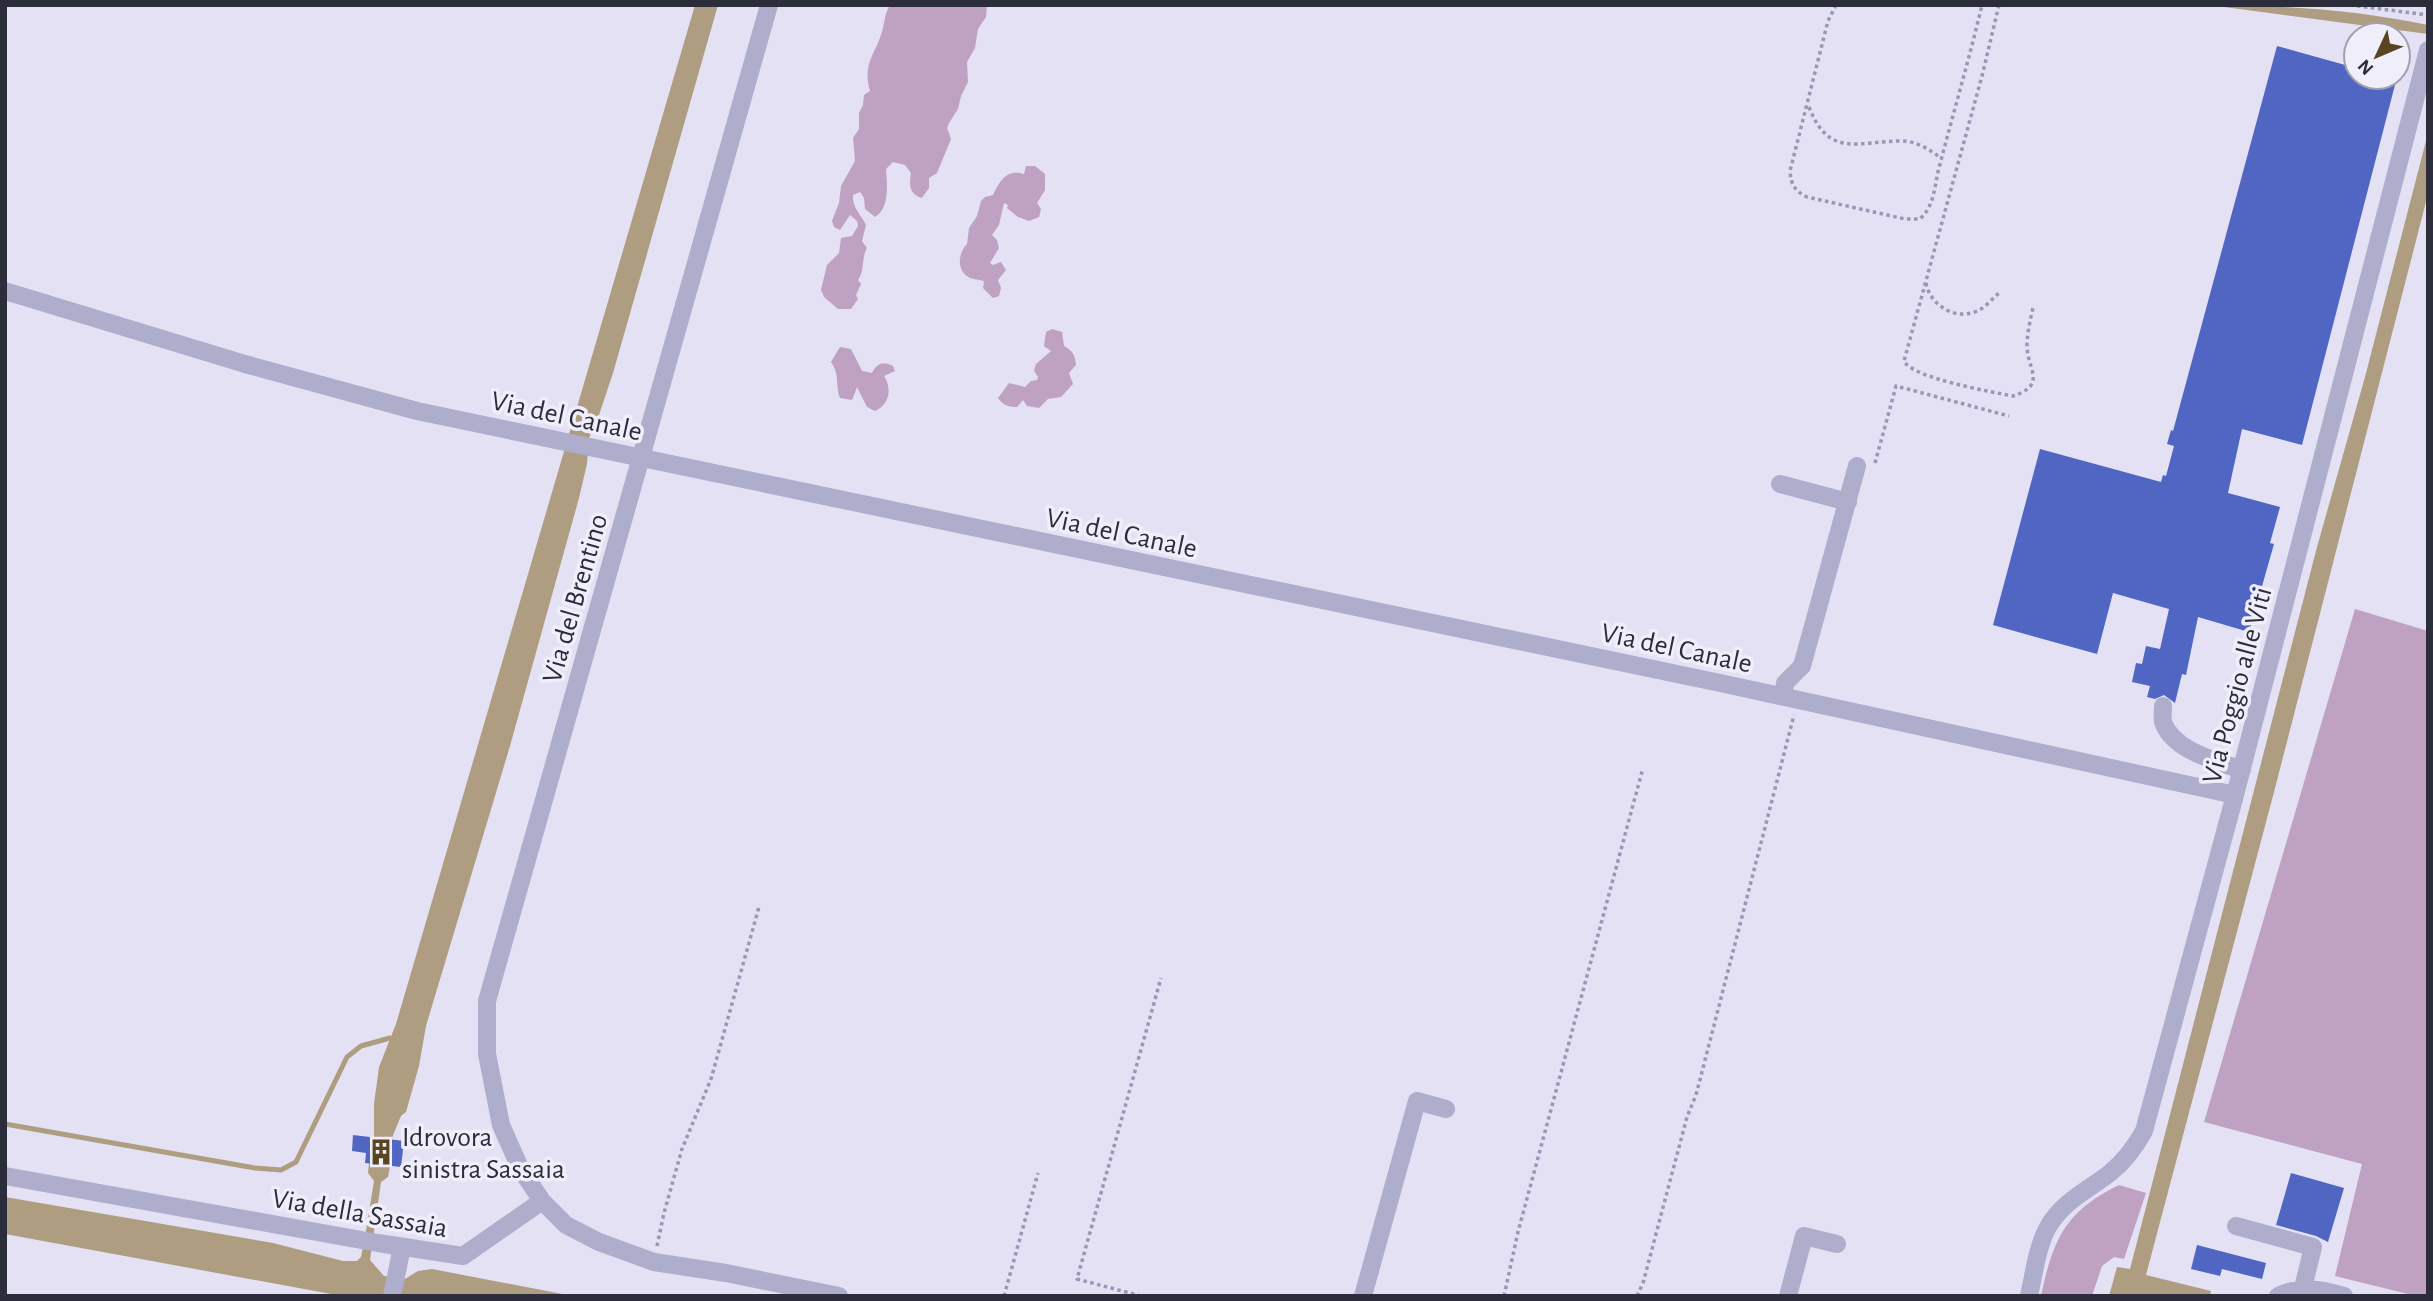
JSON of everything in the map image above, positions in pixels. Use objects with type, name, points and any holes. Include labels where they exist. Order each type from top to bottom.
[{"type":"street","name":"Via del Brentino","points":[[542,1201],[520,1168],[501,1125],[487,1054],[487,1001],[769,5]]},
{"type":"street","name":"Via Poggio alle Viti","points":[[2029,1296],[2048,1228],[2060,1211],[2112,1171],[2131,1152],[2144,1131],[2242,770],[2428,50]]},
{"type":"street","name":"Via del Canale","points":[[5,291],[245,364],[417,411],[1791,698],[2235,795]]},
{"type":"street","points":[[1791,698],[1785,683],[1802,666],[1848,502],[1866,467]]},
{"type":"street","points":[[1780,484],[1848,502]]},
{"type":"street","points":[[2162,706],[2163,722],[2180,744],[2242,770]]},
{"type":"street","points":[[1363,1296],[1417,1101],[1447,1109]]},
{"type":"street","name":"Via della Sassaia","points":[[5,1176],[463,1256],[542,1201]]},
{"type":"street","points":[[542,1201],[566,1225],[599,1242],[654,1262],[726,1273],[839,1296]]},
{"type":"street","points":[[2236,1226],[2314,1247],[2303,1288]]},
{"type":"street","points":[[1788,1296],[1804,1236],[1837,1244]]},
{"type":"street","points":[[392,1296],[402,1247]]},
{"type":"street","points":[[2278,1296],[2295,1288],[2317,1288],[2344,1296]]},
{"type":"path","points":[[1836,5],[1828,21],[1790,172],[1791,183],[1798,193],[1807,197],[1905,219],[1920,219],[1926,214],[1934,197],[1941,159],[1982,5]]},
{"type":"path","points":[[1999,5],[1904,361],[1907,366],[1930,376],[2013,396],[2025,392],[2033,383],[2034,370],[2027,350],[2033,308]]},
{"type":"path","points":[[2350,5],[2428,15]]},
{"type":"path","points":[[1808,106],[1823,133],[1836,141],[1854,145],[1904,141],[1927,148],[1941,159]]},
{"type":"path","points":[[1926,280],[1928,292],[1937,304],[1956,314],[1978,311],[1998,293]]},
{"type":"path","points":[[1866,467],[1896,386],[2009,416]]},
{"type":"path","points":[[1637,1296],[1643,1283],[1687,1117],[1696,1095],[1791,698]]},
{"type":"path","points":[[1504,1296],[1518,1233],[1643,768]]},
{"type":"path","points":[[654,1262],[682,1149],[711,1079],[759,907]]},
{"type":"path","points":[[1142,1296],[1077,1279],[1161,978]]},
{"type":"path","points":[[1004,1296],[1038,1173]]},
{"type":"shaded area","points":[[695,5],[718,5],[613,373],[589,438],[587,464],[579,498],[510,746],[426,1026],[419,1066],[406,1112],[401,1116],[391,1140],[374,1138],[374,1104],[379,1067],[396,1024]]},
{"type":"shaded area","points":[[890,5],[987,5],[986,17],[978,29],[975,48],[967,62],[968,82],[958,109],[947,128],[951,139],[937,173],[929,178],[929,188],[922,198],[912,191],[911,173],[905,165],[893,162],[886,169],[887,188],[880,213],[875,217],[865,209],[864,198],[860,192],[853,195],[855,207],[866,225],[862,241],[867,248],[858,280],[861,284],[856,295],[858,299],[851,309],[838,309],[824,297],[821,290],[827,265],[839,253],[841,238],[852,236],[858,226],[857,221],[850,215],[840,230],[834,227],[832,221],[839,203],[841,186],[855,161],[853,138],[859,129],[859,113],[864,95],[870,91],[868,67]]},
{"type":"shaded area","points":[[2209,5],[2291,7],[2404,21],[2342,23]]},
{"type":"shaded area","points":[[2412,22],[2428,25],[2428,34],[2412,32]]},
{"type":"shaded area","points":[[2428,133],[2428,194],[2146,1275],[2211,1291],[2210,1296],[2109,1296],[2117,1267],[2130,1269],[2317,547],[2365,377]]},
{"type":"shaded area","points":[[1026,166],[1035,166],[1045,174],[1045,190],[1037,203],[1041,209],[1039,217],[1029,221],[1018,217],[1004,203],[999,225],[992,235],[999,248],[990,263],[993,265],[1001,262],[1006,270],[998,280],[1001,288],[999,296],[993,298],[983,288],[984,281],[970,278],[961,269],[962,251],[967,244],[969,228],[977,216],[981,201],[993,195],[1008,175],[1024,174]]},
{"type":"shaded area","points":[[1052,329],[1062,332],[1064,346],[1074,356],[1076,365],[1069,373],[1073,384],[1061,397],[1048,399],[1039,408],[1027,406],[1023,400],[1017,407],[1004,404],[998,398],[1009,383],[1025,387],[1031,381],[1037,380],[1034,371],[1036,364],[1051,351],[1044,346],[1046,332]]},
{"type":"shaded area","points":[[840,347],[851,349],[862,371],[872,373],[878,365],[884,363],[893,366],[895,371],[884,376],[889,391],[887,400],[875,411],[867,407],[857,387],[852,400],[840,398],[836,371],[831,362]]},
{"type":"shaded area","points":[[2355,609],[2428,631],[2428,1296],[2416,1296],[2335,1276],[2362,1164],[2204,1122]]},
{"type":"shaded area","points":[[369,1163],[390,1166],[388,1177],[381,1182],[370,1260],[384,1276],[405,1279],[418,1271],[432,1269],[573,1296],[342,1296],[5,1234],[5,1197],[273,1243],[343,1261],[357,1261],[361,1257],[374,1181],[368,1173]]},
{"type":"shaded area","points":[[2119,1185],[2146,1193],[2124,1259],[2114,1257],[2102,1266],[2092,1296],[2041,1296],[2051,1259],[2064,1229],[2086,1205]]},
{"type":"building","points":[[2277,46],[2342,64],[2342,91],[2393,91],[2302,445],[2242,429],[2228,493],[2280,507],[2270,543],[2274,544],[2249,632],[2198,617],[2186,675],[2182,674],[2175,703],[2164,695],[2155,699],[2147,697],[2150,686],[2132,682],[2136,663],[2142,664],[2146,646],[2160,649],[2169,609],[2113,593],[2097,654],[1993,625],[2040,449],[2161,482],[2163,475],[2166,476],[2174,446],[2167,444],[2171,430],[2173,431]]},
{"type":"building","name":"Idrovora sinistra Sassaia","points":[[353,1135],[404,1141],[401,1167],[365,1163],[366,1153],[352,1151]]},
{"type":"building","points":[[2291,1173],[2344,1188],[2328,1242],[2276,1225]]},
{"type":"building","points":[[2197,1245],[2266,1263],[2262,1279],[2222,1269],[2220,1276],[2191,1269]]},
{"type":"waterway","points":[[5,1124],[255,1168],[281,1170],[296,1162],[347,1057],[361,1046],[390,1038]]},
{"type":"place","name":"Idrovora sinistra Sassaia","points":[[381,1152]]}]
